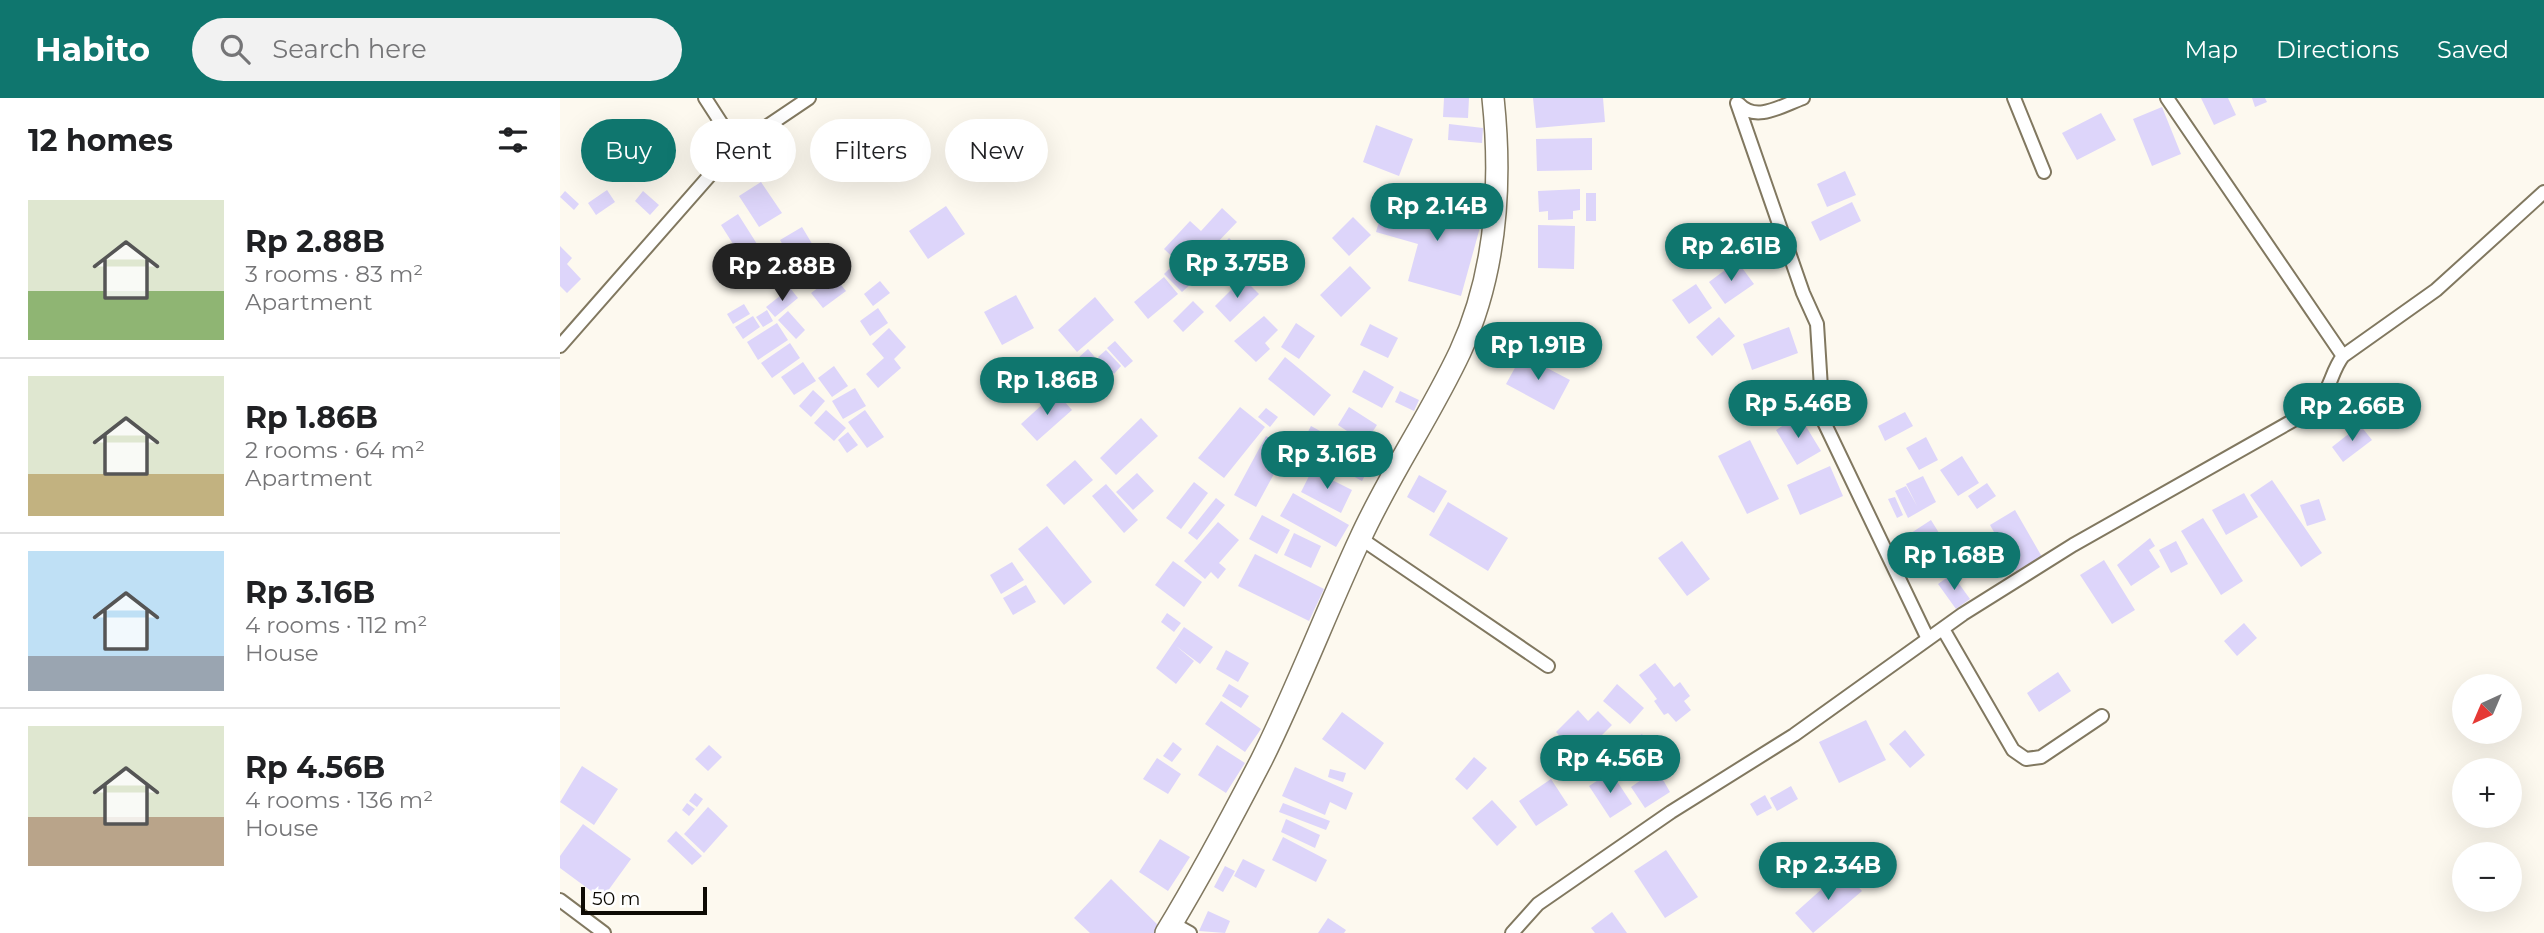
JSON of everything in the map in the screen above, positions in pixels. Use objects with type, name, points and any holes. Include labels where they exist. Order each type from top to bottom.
[{"type":"highway","points":[[1176,930],[1261,761],[1360,538],[1428,414],[1473,320],[1485,278],[1494,225],[1497,177],[1493,98]]},
{"type":"street","points":[[705,98],[719,119]]},
{"type":"street","points":[[778,119],[809,98]]},
{"type":"street","points":[[1736,100],[1746,112],[1760,114],[1803,98]]},
{"type":"street","points":[[2014,98],[2044,172]]},
{"type":"street","points":[[2167,98],[2343,356]]},
{"type":"street","points":[[1736,100],[1803,293],[1817,324],[1823,420],[1928,639]]},
{"type":"street","points":[[560,346],[704,182]]},
{"type":"street","points":[[1512,933],[1538,904],[1671,812],[1794,735],[1943,629],[2073,545],[2315,408],[2327,394],[2337,363],[2343,356],[2436,290],[2544,192]]},
{"type":"street","points":[[1360,538],[1548,666]]},
{"type":"street","points":[[1943,629],[2013,750],[2026,759],[2040,757],[2102,716]]},
{"type":"street","points":[[560,900],[604,933]]},
{"type":"building","points":[[1444,98],[1469,98],[1468,118],[1443,117]]},
{"type":"building","points":[[1533,98],[1603,98],[1605,122],[1536,128]]},
{"type":"building","points":[[2201,98],[2228,98],[2236,115],[2214,125]]},
{"type":"building","points":[[2252,98],[2265,98],[2267,102],[2255,107]]},
{"type":"building","points":[[2162,107],[2181,154],[2152,166],[2133,119]]},
{"type":"building","points":[[2101,113],[2116,140],[2077,160],[2062,133]]},
{"type":"building","points":[[1449,124],[1483,128],[1482,143],[1448,140]]},
{"type":"building","points":[[1376,125],[1413,139],[1399,176],[1363,162]]},
{"type":"building","points":[[1592,138],[1592,170],[1537,171],[1536,139]]},
{"type":"building","points":[[1845,171],[1856,195],[1827,207],[1817,184]]},
{"type":"building","points":[[761,182],[782,213],[759,227],[739,196]]},
{"type":"building","points":[[1580,189],[1580,210],[1573,211],[1573,219],[1548,220],[1548,211],[1539,212],[1538,191]]},
{"type":"building","points":[[607,190],[615,202],[596,215],[588,203]]},
{"type":"building","points":[[565,191],[579,204],[574,210],[560,197]]},
{"type":"building","points":[[643,191],[659,205],[650,215],[635,201]]},
{"type":"building","points":[[1586,193],[1596,193],[1596,221],[1586,221]]},
{"type":"building","points":[[1426,197],[1484,213],[1461,296],[1408,281],[1418,244],[1376,232],[1383,208],[1420,219]]},
{"type":"building","points":[[1852,202],[1861,221],[1820,241],[1811,222]]},
{"type":"building","points":[[946,206],[965,234],[928,259],[909,231]]},
{"type":"building","points":[[1222,208],[1237,222],[1193,268],[1184,259],[1180,264],[1164,249],[1190,221],[1201,231]]},
{"type":"building","points":[[738,214],[757,244],[740,255],[721,225]]},
{"type":"building","points":[[1353,217],[1371,235],[1349,256],[1332,238]]},
{"type":"building","points":[[1538,225],[1575,226],[1574,269],[1538,268]]},
{"type":"building","points":[[802,227],[814,247],[792,260],[780,240]]},
{"type":"building","points":[[1229,238],[1246,254],[1220,282],[1203,265]]},
{"type":"building","points":[[560,246],[572,258],[567,264],[581,279],[567,293],[560,286]]},
{"type":"building","points":[[821,252],[831,264],[803,287],[793,274]]},
{"type":"building","points":[[778,257],[786,279],[767,287],[758,265]]},
{"type":"building","points":[[1737,261],[1754,284],[1725,304],[1709,282]]},
{"type":"building","points":[[1175,263],[1193,282],[1182,292],[1164,274]]},
{"type":"building","points":[[1350,266],[1371,288],[1341,317],[1320,295]]},
{"type":"building","points":[[834,276],[846,291],[823,308],[811,293]]},
{"type":"building","points":[[1164,277],[1178,294],[1148,319],[1134,302]]},
{"type":"building","points":[[1243,278],[1259,294],[1230,322],[1215,306]]},
{"type":"building","points":[[880,281],[890,293],[873,306],[864,294]]},
{"type":"building","points":[[1696,284],[1712,308],[1689,324],[1672,300]]},
{"type":"building","points":[[790,288],[798,298],[775,317],[766,307]]},
{"type":"building","points":[[1016,295],[1034,328],[1002,345],[984,312]]},
{"type":"building","points":[[1095,297],[1114,320],[1077,352],[1058,330]]},
{"type":"building","points":[[1193,301],[1204,312],[1183,332],[1173,321]]},
{"type":"building","points":[[744,304],[750,314],[733,324],[727,314]]},
{"type":"building","points":[[878,308],[888,323],[870,336],[860,321]]},
{"type":"building","points":[[767,310],[773,321],[763,327],[756,317]]},
{"type":"building","points":[[788,311],[805,330],[796,339],[778,320]]},
{"type":"building","points":[[753,316],[760,327],[743,339],[735,327]]},
{"type":"building","points":[[1264,316],[1278,330],[1265,343],[1270,349],[1256,362],[1234,341]]},
{"type":"building","points":[[1719,317],[1735,336],[1712,356],[1696,337]]},
{"type":"building","points":[[777,323],[788,340],[758,360],[747,342]]},
{"type":"building","points":[[1296,323],[1315,336],[1299,359],[1281,347]]},
{"type":"building","points":[[1370,324],[1398,338],[1388,358],[1360,345]]},
{"type":"building","points":[[1789,327],[1798,353],[1752,370],[1743,344]]},
{"type":"building","points":[[889,328],[906,347],[894,359],[901,368],[878,388],[866,374],[884,358],[872,344]]},
{"type":"building","points":[[1115,341],[1133,361],[1125,368],[1107,348]]},
{"type":"building","points":[[790,343],[800,358],[772,378],[761,363]]},
{"type":"building","points":[[1088,349],[1110,375],[1089,393],[1067,368]]},
{"type":"building","points":[[1106,350],[1121,366],[1114,374],[1098,357]]},
{"type":"building","points":[[1522,355],[1570,380],[1554,410],[1506,384]]},
{"type":"building","points":[[1285,357],[1331,395],[1314,416],[1268,379]]},
{"type":"building","points":[[803,362],[816,381],[794,395],[781,377]]},
{"type":"building","points":[[834,366],[848,386],[832,397],[818,378]]},
{"type":"building","points":[[1364,370],[1394,387],[1382,408],[1352,392]]},
{"type":"building","points":[[855,388],[866,406],[843,419],[832,401]]},
{"type":"building","points":[[813,390],[825,401],[811,417],[799,406]]},
{"type":"building","points":[[1400,391],[1419,400],[1414,411],[1395,402]]},
{"type":"building","points":[[1056,392],[1072,410],[1037,441],[1021,424]]},
{"type":"building","points":[[1240,407],[1265,427],[1224,478],[1198,458]]},
{"type":"building","points":[[1349,407],[1377,425],[1365,443],[1338,425]]},
{"type":"building","points":[[1266,408],[1278,417],[1270,427],[1258,417]]},
{"type":"building","points":[[826,410],[846,428],[834,441],[814,423]]},
{"type":"building","points":[[865,410],[884,437],[867,448],[848,422]]},
{"type":"building","points":[[1905,412],[1913,426],[1885,441],[1878,426]]},
{"type":"building","points":[[1799,415],[1821,451],[1797,465],[1776,430]]},
{"type":"building","points":[[1141,418],[1158,436],[1116,475],[1100,458]]},
{"type":"building","points":[[2360,425],[2372,440],[2343,462],[2332,447]]},
{"type":"building","points":[[1311,426],[1373,460],[1362,481],[1300,447]]},
{"type":"building","points":[[848,432],[858,445],[847,453],[838,440]]},
{"type":"building","points":[[1266,436],[1288,448],[1256,507],[1234,495]]},
{"type":"building","points":[[1926,437],[1938,460],[1919,470],[1906,448]]},
{"type":"building","points":[[1750,440],[1779,499],[1747,514],[1718,456]]},
{"type":"building","points":[[1962,456],[1979,483],[1958,496],[1940,470]]},
{"type":"building","points":[[1075,460],[1093,480],[1064,505],[1046,485]]},
{"type":"building","points":[[1830,466],[1843,496],[1800,515],[1787,485]]},
{"type":"building","points":[[1312,470],[1352,490],[1341,513],[1301,492]]},
{"type":"building","points":[[1137,473],[1154,491],[1133,510],[1116,492]]},
{"type":"building","points":[[1419,475],[1447,491],[1434,513],[1407,497]]},
{"type":"building","points":[[1923,476],[1936,502],[1908,518],[1895,491],[1906,486],[1917,506],[1906,484]]},
{"type":"building","points":[[2272,480],[2322,553],[2301,567],[2250,495]]},
{"type":"building","points":[[1194,482],[1208,493],[1181,529],[1166,518]]},
{"type":"building","points":[[1987,483],[1996,496],[1977,509],[1968,496]]},
{"type":"building","points":[[1106,484],[1138,520],[1124,533],[1092,496]]},
{"type":"building","points":[[1293,493],[1349,525],[1336,547],[1280,516]]},
{"type":"building","points":[[2244,493],[2258,517],[2226,535],[2212,510]]},
{"type":"building","points":[[1895,497],[1903,515],[1897,518],[1888,499]]},
{"type":"building","points":[[1216,498],[1225,505],[1197,540],[1188,533]]},
{"type":"building","points":[[2319,499],[2326,520],[2307,526],[2300,505]]},
{"type":"building","points":[[1448,502],[1508,538],[1488,571],[1429,535]]},
{"type":"building","points":[[2015,510],[2042,557],[2016,571],[1990,525]]},
{"type":"building","points":[[1262,515],[1290,530],[1277,554],[1249,539]]},
{"type":"building","points":[[2203,518],[2243,581],[2221,595],[2181,531]]},
{"type":"building","points":[[1931,520],[1944,541],[1921,556],[1908,535]]},
{"type":"building","points":[[1218,522],[1239,540],[1219,563],[1226,569],[1218,579],[1211,572],[1205,579],[1184,561]]},
{"type":"building","points":[[1047,526],[1092,582],[1064,605],[1018,549]]},
{"type":"building","points":[[1294,533],[1321,546],[1311,568],[1284,555]]},
{"type":"building","points":[[2150,538],[2155,546],[2149,550],[2160,567],[2131,586],[2117,565]]},
{"type":"building","points":[[1682,541],[1710,579],[1687,596],[1658,558]]},
{"type":"building","points":[[2176,541],[2188,564],[2171,573],[2159,550]]},
{"type":"building","points":[[1255,554],[1324,589],[1309,621],[1238,586]]},
{"type":"building","points":[[2104,560],[2135,610],[2112,624],[2080,575]]},
{"type":"building","points":[[1173,561],[1202,582],[1184,607],[1155,585]]},
{"type":"building","points":[[1012,562],[1024,580],[1001,594],[990,575]]},
{"type":"building","points":[[1952,574],[1970,599],[1956,609],[1938,584]]},
{"type":"building","points":[[1026,585],[1036,602],[1013,615],[1003,598]]},
{"type":"building","points":[[1167,613],[1181,623],[1174,632],[1161,622]]},
{"type":"building","points":[[2244,623],[2257,638],[2237,656],[2224,641]]},
{"type":"building","points":[[1184,627],[1213,647],[1200,664],[1176,646],[1194,661],[1176,684],[1156,668]]},
{"type":"building","points":[[1226,650],[1249,663],[1238,682],[1216,669]]},
{"type":"building","points":[[1655,663],[1674,687],[1680,682],[1690,696],[1684,701],[1691,710],[1676,722],[1668,713],[1664,715],[1654,701],[1657,699],[1639,675]]},
{"type":"building","points":[[2058,672],[2071,691],[2039,712],[2027,693]]},
{"type":"building","points":[[1229,684],[1249,696],[1241,708],[1222,696]]},
{"type":"building","points":[[1617,684],[1644,708],[1630,724],[1603,701]]},
{"type":"building","points":[[1221,701],[1261,729],[1245,752],[1205,724]]},
{"type":"building","points":[[1578,710],[1588,721],[1598,711],[1612,725],[1602,735],[1613,745],[1591,767],[1556,732]]},
{"type":"building","points":[[1342,712],[1384,743],[1365,770],[1322,739]]},
{"type":"building","points":[[1866,720],[1886,760],[1839,783],[1819,742]]},
{"type":"building","points":[[1905,730],[1925,755],[1910,768],[1889,744]]},
{"type":"building","points":[[1642,734],[1669,774],[1662,778],[1670,792],[1645,808],[1631,787],[1647,776],[1626,744]]},
{"type":"building","points":[[1173,742],[1182,749],[1172,762],[1163,756]]},
{"type":"building","points":[[709,745],[722,757],[708,771],[695,759]]},
{"type":"building","points":[[1217,745],[1245,763],[1226,793],[1198,775]]},
{"type":"building","points":[[1474,757],[1487,768],[1467,790],[1455,779]]},
{"type":"building","points":[[1157,758],[1181,774],[1168,794],[1143,779]]},
{"type":"building","points":[[582,766],[618,789],[594,825],[560,802]]},
{"type":"building","points":[[1295,767],[1353,793],[1346,810],[1330,802],[1325,815],[1282,796]]},
{"type":"building","points":[[1330,769],[1346,773],[1343,782],[1328,777]]},
{"type":"building","points":[[1611,772],[1632,804],[1610,818],[1589,786]]},
{"type":"building","points":[[1551,779],[1568,805],[1536,826],[1519,801]]},
{"type":"building","points":[[1791,786],[1798,799],[1777,811],[1770,798]]},
{"type":"building","points":[[695,793],[703,799],[697,807],[689,801]]},
{"type":"building","points":[[1765,795],[1772,808],[1757,816],[1750,804]]},
{"type":"building","points":[[1492,800],[1517,827],[1497,846],[1472,818]]},
{"type":"building","points":[[687,803],[695,809],[689,816],[682,810]]},
{"type":"building","points":[[1283,803],[1330,821],[1326,830],[1279,812]]},
{"type":"building","points":[[708,807],[728,826],[704,853],[684,834]]},
{"type":"building","points":[[1286,819],[1320,835],[1315,848],[1281,832]]},
{"type":"building","points":[[583,824],[631,859],[602,899],[560,868],[560,856]]},
{"type":"building","points":[[676,831],[702,856],[692,865],[667,841]]},
{"type":"building","points":[[1283,837],[1327,860],[1316,882],[1272,860]]},
{"type":"building","points":[[1160,839],[1190,857],[1168,891],[1139,872]]},
{"type":"building","points":[[1666,850],[1698,897],[1665,918],[1634,871]]},
{"type":"building","points":[[1243,859],[1265,870],[1256,888],[1234,876]]},
{"type":"building","points":[[1225,866],[1235,871],[1223,892],[1214,887]]},
{"type":"building","points":[[1843,870],[1862,891],[1813,933],[1795,913]]},
{"type":"building","points":[[1111,879],[1161,928],[1156,933],[1090,933],[1074,918]]},
{"type":"building","points":[[1208,911],[1230,921],[1225,933],[1199,931]]},
{"type":"building","points":[[1612,912],[1627,933],[1595,933],[1591,928]]},
{"type":"building","points":[[1328,918],[1346,930],[1344,933],[1318,933]]}]
